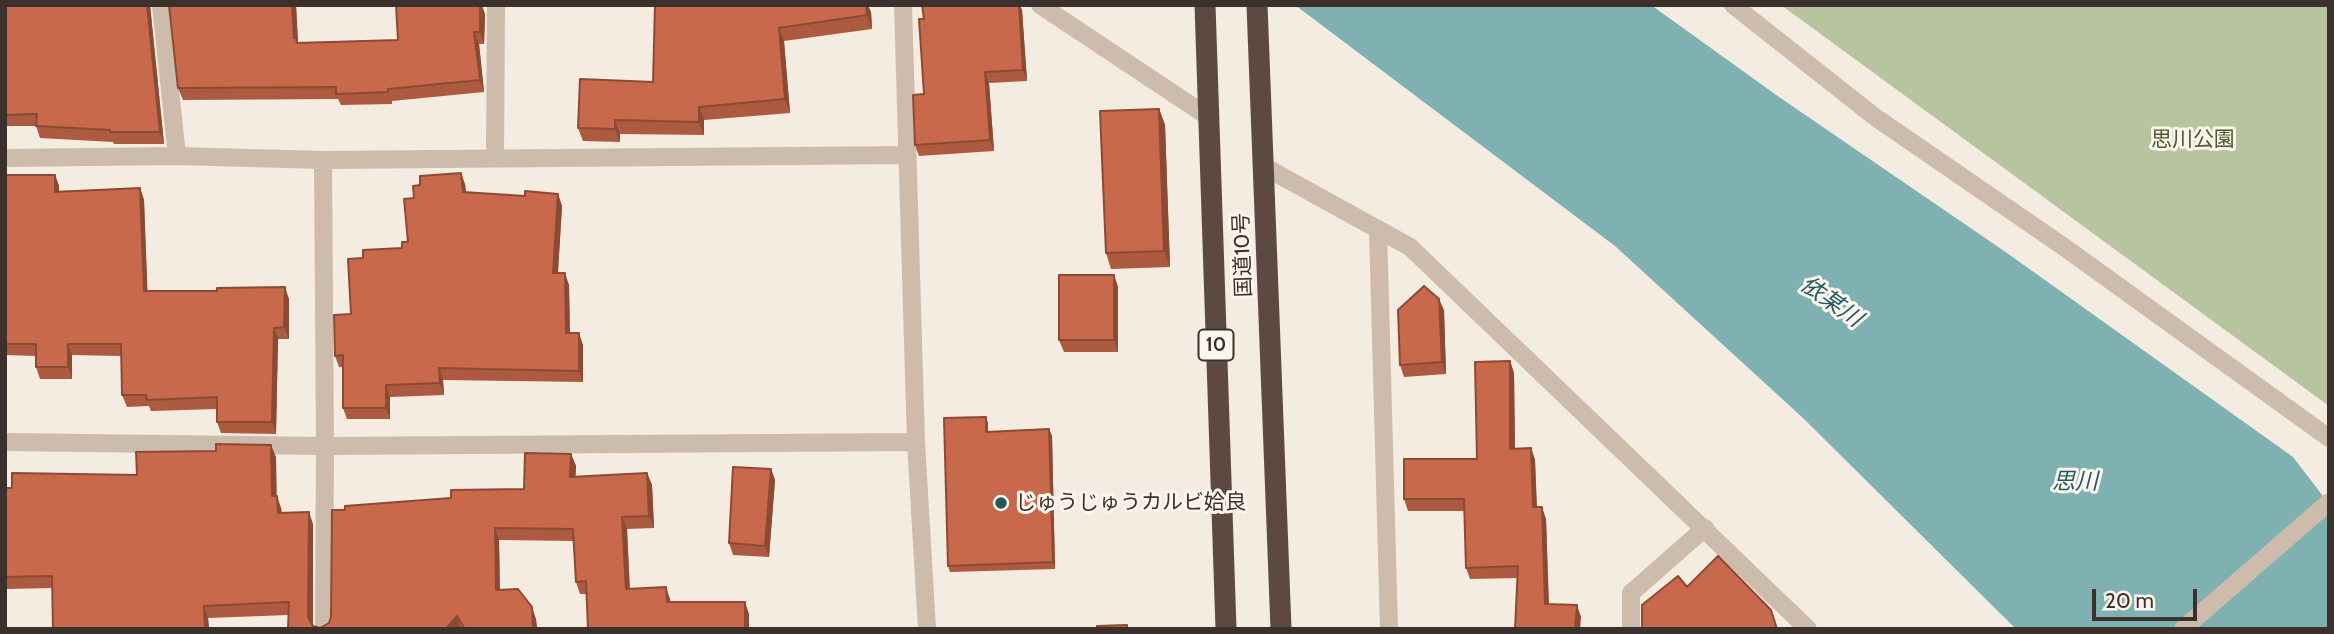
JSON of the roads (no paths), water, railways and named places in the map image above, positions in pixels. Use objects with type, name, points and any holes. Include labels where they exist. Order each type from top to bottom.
[{"type":"highway","name":"国道10号","points":[[1205,5],[1226,629]]},
{"type":"highway","name":"国道10号","points":[[1257,5],[1281,629]]},
{"type":"street","points":[[161,5],[177,156]]},
{"type":"street","points":[[495,158],[496,5]]},
{"type":"street","points":[[903,5],[916,442],[927,629]]},
{"type":"street","points":[[1040,5],[1207,116]]},
{"type":"street","points":[[1732,5],[1875,117],[2064,247],[2329,438]]},
{"type":"street","points":[[5,158],[177,156],[323,160],[907,155]]},
{"type":"street","points":[[323,160],[324,629]]},
{"type":"street","points":[[1265,167],[1410,247],[1808,629]]},
{"type":"street","points":[[1378,229],[1389,629]]},
{"type":"street","points":[[5,442],[325,446],[916,442]]},
{"type":"street","points":[[2183,629],[2329,502]]},
{"type":"street","points":[[1631,629],[1631,593],[1705,528]]},
{"type":"water","name":"思川","points":[[1295,5],[1651,5],[1779,97],[2007,253],[2293,457],[2329,504],[2329,629],[2016,629],[1803,418],[1615,246]]},
{"type":"place","name":"じゅうじゅうカルビ姶良","points":[[1001,503]]},
{"type":"park label","name":"思川公園","points":[[2193,140]]},
{"type":"water label","name":"依某川","points":[[1831,302]]}]
